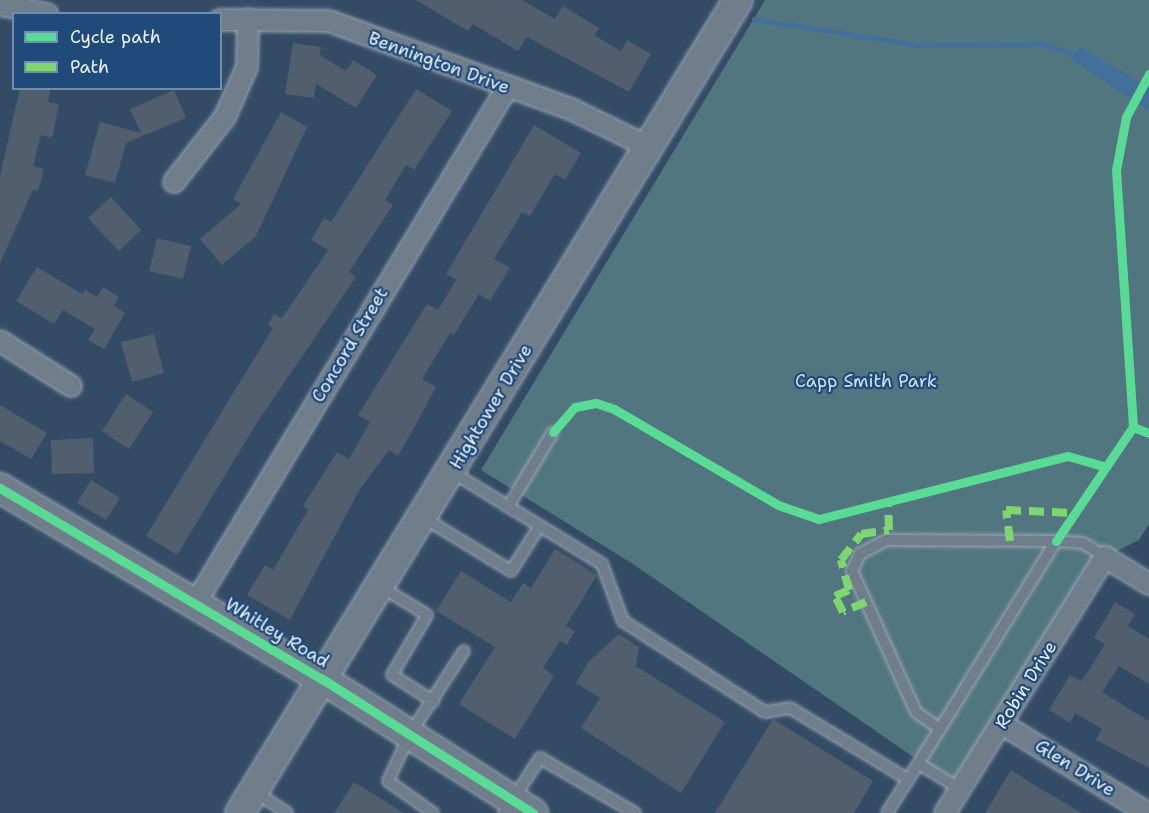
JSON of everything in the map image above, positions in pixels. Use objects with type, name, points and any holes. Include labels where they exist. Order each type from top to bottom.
[{"type":"main road","name":"Hightower Drive","points":[[246,802],[424,518],[738,0]]},
{"type":"main road","name":"Whitley Road","points":[[0,488],[324,680],[410,734],[516,809]]},
{"type":"street","points":[[0,5],[37,12]]},
{"type":"street","points":[[174,182],[225,117],[247,67],[248,19]]},
{"type":"street","name":"Bennington Drive","points":[[222,20],[328,21],[507,88],[573,110],[649,147]]},
{"type":"street","name":"Concord Street","points":[[195,603],[507,88]]},
{"type":"street","points":[[0,341],[71,386]]},
{"type":"street","points":[[1105,557],[1149,584]]},
{"type":"street","name":"Robin Drive","points":[[945,813],[1105,557]]},
{"type":"street","name":"Glen Drive","points":[[1002,724],[1147,813]]},
{"type":"lane","points":[[508,507],[553,432]]},
{"type":"lane","points":[[452,472],[602,564],[623,621],[765,712],[790,708],[909,780]]},
{"type":"lane","points":[[424,518],[511,571],[539,527]]},
{"type":"lane","points":[[940,729],[916,712],[852,571],[860,554],[886,540],[1056,541],[1083,543],[1105,557]]},
{"type":"lane","points":[[887,813],[1056,541]]},
{"type":"lane","points":[[381,587],[427,615],[392,675],[433,701]]},
{"type":"lane","points":[[433,813],[388,781],[410,734],[464,651]]},
{"type":"lane","points":[[516,809],[540,758],[635,813]]},
{"type":"lane","points":[[919,764],[960,789]]},
{"type":"lane","points":[[246,802],[287,813]]},
{"type":"green space","name":"Capp Smith Park","points":[[765,0],[1149,0],[1149,524],[1139,540],[1105,557],[960,789],[633,564],[481,470]]},
{"type":"water","points":[[1080,47],[1149,87],[1149,111],[1071,59]]},
{"type":"building","points":[[416,0],[522,0],[555,19],[563,6],[599,28],[594,35],[621,51],[627,40],[651,54],[629,92],[527,37],[518,51],[473,24],[468,31]]},
{"type":"building","points":[[293,43],[321,47],[320,55],[346,71],[353,60],[377,75],[356,108],[316,84],[314,98],[285,94]]},
{"type":"building","points":[[416,89],[452,111],[414,170],[406,165],[385,200],[393,205],[349,272],[356,277],[254,427],[177,555],[146,536],[273,328],[268,325],[274,314],[282,318],[328,250],[311,240],[324,218],[331,222]]},
{"type":"building","points":[[20,90],[51,90],[48,102],[59,104],[52,138],[41,135],[33,166],[44,169],[38,191],[33,190],[0,263],[0,176]]},
{"type":"building","points":[[174,90],[186,118],[126,143],[115,183],[85,175],[100,122],[141,133],[130,109]]},
{"type":"building","points":[[281,112],[307,127],[256,236],[222,265],[200,239],[241,204],[233,199]]},
{"type":"building","points":[[534,125],[581,153],[565,180],[555,174],[530,216],[522,212],[494,259],[510,268],[490,301],[479,294],[454,335],[450,333],[422,379],[436,387],[414,428],[398,456],[389,450],[360,489],[290,620],[247,595],[265,565],[273,570],[308,510],[303,506],[337,452],[349,459],[370,422],[358,415],[427,304],[438,310],[456,280],[446,274]]},
{"type":"building","points":[[111,197],[141,230],[119,251],[88,218]]},
{"type":"building","points":[[157,238],[191,246],[183,279],[149,271]]},
{"type":"building","points":[[37,267],[82,294],[85,290],[97,297],[103,287],[119,297],[114,306],[125,313],[104,349],[88,340],[95,329],[63,310],[54,324],[16,301]]},
{"type":"building","points":[[154,334],[164,373],[132,382],[121,342]]},
{"type":"building","points":[[126,394],[153,412],[129,449],[102,431]]},
{"type":"building","points":[[0,405],[47,433],[31,459],[0,441]]},
{"type":"building","points":[[93,438],[94,473],[52,474],[51,440]]},
{"type":"building","points":[[91,480],[120,498],[106,520],[77,503]]},
{"type":"building","points":[[555,549],[597,575],[566,626],[575,631],[567,645],[560,641],[543,668],[554,676],[515,739],[459,704],[495,647],[436,611],[461,571],[511,602],[523,583],[531,588]]},
{"type":"building","points":[[1115,602],[1135,614],[1128,626],[1149,639],[1149,684],[1119,666],[1102,692],[1149,721],[1149,768],[1096,740],[1102,729],[1075,713],[1070,723],[1049,710],[1070,675],[1081,681],[1088,672],[1105,644],[1094,638]]},
{"type":"building","points":[[619,634],[639,647],[636,666],[725,722],[681,793],[581,728],[600,698],[576,683],[589,661]]},
{"type":"building","points":[[773,719],[873,781],[854,813],[715,813]]},
{"type":"building","points":[[1011,770],[1041,789],[1082,813],[985,813]]},
{"type":"building","points":[[354,782],[404,813],[334,813]]},
{"type":"waterway","points":[[754,19],[918,45],[1042,44],[1079,56]]},
{"type":"marked path","points":[[866,602],[843,612],[835,596],[849,590],[841,560],[861,534],[889,530],[888,501]]},
{"type":"marked path","points":[[1010,541],[1006,510],[1073,513]]},
{"type":"cycle path","points":[[1149,74],[1126,117],[1116,170],[1133,427],[1149,433]]},
{"type":"cycle path","points":[[553,432],[575,407],[596,403],[614,409],[778,505],[819,519],[1068,456],[1103,466]]},
{"type":"cycle path","points":[[1056,541],[1133,427]]},
{"type":"cycle path","points":[[0,488],[324,680],[533,813]]}]
